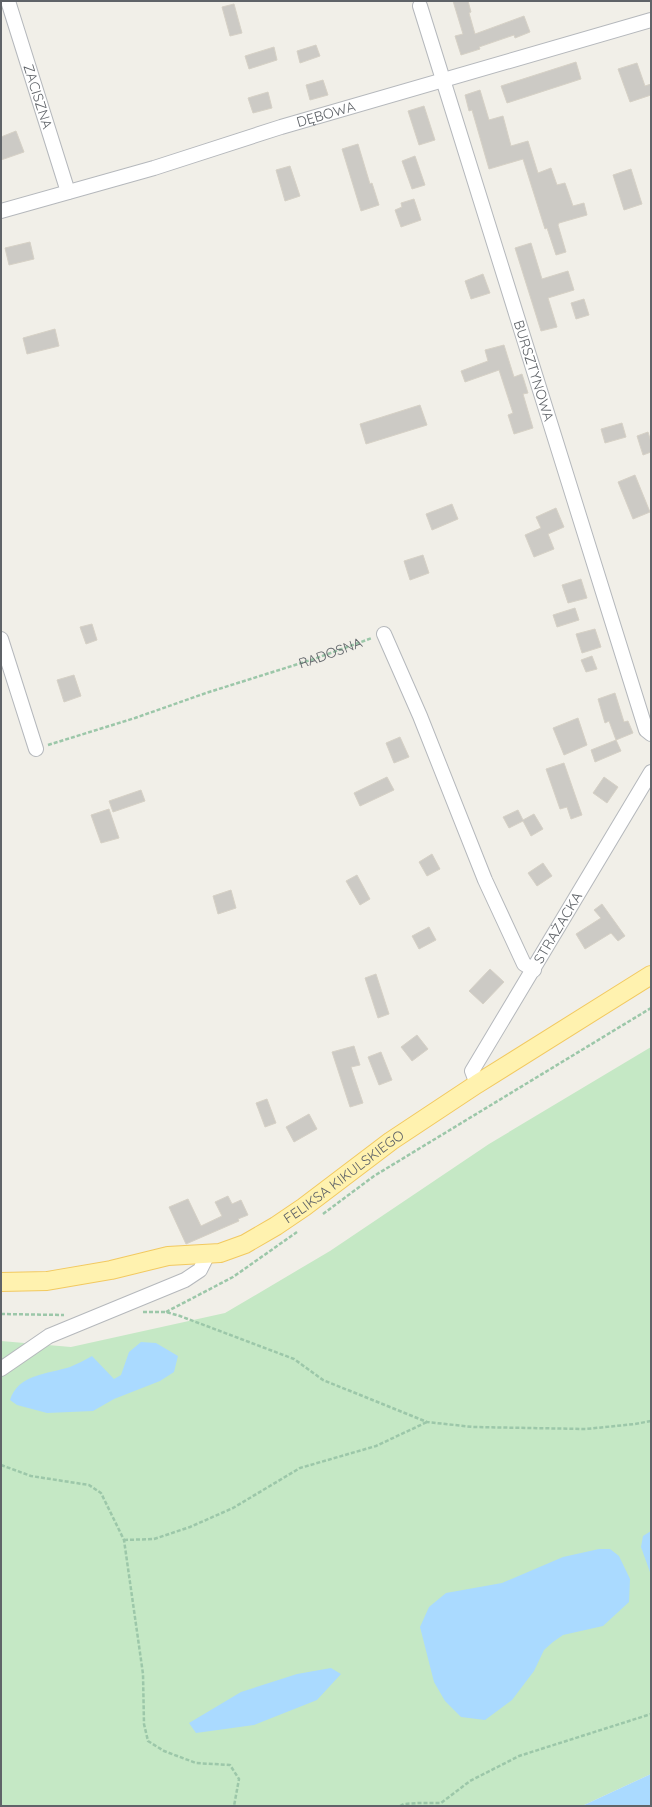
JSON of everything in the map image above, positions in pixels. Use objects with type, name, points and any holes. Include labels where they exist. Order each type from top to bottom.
[{"type":"main road","name":"FELIKSA KIKULSKIEGO","points":[[1,1282],[47,1281],[111,1270],[168,1256],[220,1253],[245,1244],[276,1226],[391,1141],[476,1084],[651,975]]},
{"type":"street","name":"ZACISZNA","points":[[8,1],[68,192]]},
{"type":"street","name":"BURSZTYNOWA","points":[[420,6],[646,730],[651,734]]},
{"type":"street","name":"DĘBOWA","points":[[1,211],[154,168],[281,127],[651,20]]},
{"type":"street","points":[[384,634],[420,716],[485,880],[524,964],[534,970]]},
{"type":"street","points":[[1,639],[36,748]]},
{"type":"street","name":"STRAŻACKA","points":[[476,1084],[472,1071],[534,970],[651,772]]},
{"type":"street","points":[[1,1369],[49,1336],[185,1280],[200,1270],[208,1254]]},
{"type":"path","name":"RADOSNA","points":[[36,748],[135,718],[206,692],[314,659],[384,634]]},
{"type":"path","points":[[318,1218],[374,1176],[651,1008]]},
{"type":"path","points":[[300,1230],[234,1277],[166,1312],[294,1359],[323,1380],[428,1422],[473,1427],[586,1429],[651,1421]]},
{"type":"path","points":[[1,1314],[71,1315]]},
{"type":"path","points":[[124,1540],[154,1539],[190,1527],[233,1508],[300,1468],[376,1446],[428,1422]]},
{"type":"path","points":[[1,1465],[31,1476],[90,1485],[101,1493],[124,1540],[143,1674],[144,1724],[148,1741],[164,1751],[196,1763],[230,1765],[239,1779],[234,1806]]},
{"type":"path","points":[[400,1806],[404,1804],[441,1803],[470,1781],[519,1756],[651,1714]]},
{"type":"green space","points":[[651,1047],[651,1774],[582,1806],[1,1806],[1,1341],[71,1347],[225,1313],[330,1251],[489,1144]]},
{"type":"water","points":[[141,1342],[156,1343],[178,1356],[174,1372],[160,1381],[114,1399],[93,1411],[47,1413],[17,1405],[10,1400],[14,1391],[27,1380],[35,1376],[70,1367],[92,1356],[114,1379],[121,1375],[129,1352]]},
{"type":"water","points":[[651,1531],[651,1575],[641,1547],[643,1536]]},
{"type":"water","points":[[599,1549],[610,1549],[619,1556],[630,1579],[629,1602],[603,1626],[563,1635],[553,1642],[544,1650],[534,1671],[512,1700],[485,1720],[461,1717],[445,1701],[434,1682],[420,1627],[429,1607],[446,1593],[502,1583],[563,1557]]},
{"type":"water","points":[[331,1668],[341,1674],[317,1700],[254,1725],[196,1733],[189,1723],[241,1692],[297,1674]]},
{"type":"water","points":[[651,1774],[651,1806],[582,1806]]},
{"type":"building","points":[[453,1],[468,1],[471,12],[469,13],[475,34],[524,16],[530,32],[515,38],[514,35],[461,55],[455,36],[463,34]]},
{"type":"building","points":[[234,4],[242,33],[230,36],[222,7]]},
{"type":"building","points":[[316,45],[320,56],[300,63],[297,51]]},
{"type":"building","points":[[274,47],[277,60],[249,69],[245,56]]},
{"type":"building","points":[[576,62],[581,79],[507,103],[501,86]]},
{"type":"building","points":[[637,63],[645,86],[651,84],[651,95],[630,102],[618,69]]},
{"type":"building","points":[[323,80],[328,95],[310,100],[306,85]]},
{"type":"building","points":[[480,90],[489,120],[503,116],[511,146],[528,141],[538,173],[551,168],[557,185],[565,183],[573,206],[584,203],[587,215],[559,223],[558,225],[566,252],[556,255],[547,228],[545,229],[523,159],[489,169],[472,110],[469,111],[465,95]]},
{"type":"building","points":[[268,92],[272,108],[253,113],[248,98]]},
{"type":"building","points":[[424,106],[435,140],[419,145],[408,111]]},
{"type":"building","points":[[16,131],[24,152],[1,160],[1,137]]},
{"type":"building","points":[[358,144],[370,184],[372,183],[379,205],[361,211],[342,149]]},
{"type":"building","points":[[415,156],[425,185],[412,189],[402,161]]},
{"type":"building","points":[[290,166],[300,196],[285,201],[276,170]]},
{"type":"building","points":[[631,169],[642,204],[624,210],[613,175]]},
{"type":"building","points":[[414,199],[421,220],[401,227],[395,210],[402,207],[401,203]]},
{"type":"building","points":[[30,242],[34,259],[9,265],[5,248]]},
{"type":"building","points":[[531,243],[542,279],[568,271],[574,290],[548,298],[557,327],[541,331],[515,248]]},
{"type":"building","points":[[483,274],[490,293],[471,299],[465,281]]},
{"type":"building","points":[[584,299],[589,315],[576,319],[571,303]]},
{"type":"building","points":[[55,329],[59,346],[27,354],[23,338]]},
{"type":"building","points":[[504,345],[514,377],[522,374],[528,393],[523,394],[533,428],[514,434],[508,415],[513,413],[499,370],[465,382],[461,371],[488,361],[485,350]]},
{"type":"building","points":[[420,405],[427,425],[366,444],[360,424]]},
{"type":"building","points":[[622,423],[626,437],[605,443],[601,429]]},
{"type":"building","points":[[648,432],[651,442],[651,452],[643,455],[637,436]]},
{"type":"building","points":[[635,475],[650,512],[633,519],[618,482]]},
{"type":"building","points":[[452,504],[458,519],[432,530],[426,514]]},
{"type":"building","points":[[556,508],[564,527],[548,534],[554,549],[534,557],[525,535],[541,528],[536,517]]},
{"type":"building","points":[[423,555],[429,573],[410,580],[404,561]]},
{"type":"building","points":[[581,579],[587,598],[568,603],[562,585]]},
{"type":"building","points":[[575,608],[579,620],[557,627],[553,615]]},
{"type":"building","points":[[92,624],[97,640],[86,644],[80,627]]},
{"type":"building","points":[[595,629],[601,647],[582,653],[576,634]]},
{"type":"building","points":[[592,656],[597,669],[586,672],[581,660]]},
{"type":"building","points":[[74,675],[81,696],[64,702],[57,680]]},
{"type":"building","points":[[615,693],[624,722],[628,721],[633,733],[616,740],[609,721],[605,723],[598,699]]},
{"type":"building","points":[[578,718],[587,745],[564,755],[553,728]]},
{"type":"building","points":[[400,737],[409,757],[394,763],[386,743]]},
{"type":"building","points":[[616,740],[621,751],[595,762],[591,750]]},
{"type":"building","points":[[564,763],[582,815],[571,819],[567,807],[560,809],[546,769]]},
{"type":"building","points":[[387,777],[394,790],[360,806],[354,793]]},
{"type":"building","points":[[604,777],[618,787],[607,803],[593,793]]},
{"type":"building","points":[[141,790],[145,801],[113,812],[109,801]]},
{"type":"building","points":[[109,809],[119,838],[101,843],[91,815]]},
{"type":"building","points":[[518,810],[523,820],[534,814],[543,829],[531,836],[523,821],[509,828],[503,817]]},
{"type":"building","points":[[432,854],[440,869],[427,876],[419,862]]},
{"type":"building","points":[[543,863],[552,876],[537,886],[528,873]]},
{"type":"building","points":[[357,875],[370,899],[360,905],[346,881]]},
{"type":"building","points":[[231,890],[236,908],[218,914],[213,896]]},
{"type":"building","points":[[602,904],[625,936],[618,941],[611,933],[585,949],[576,934],[601,918],[594,910]]},
{"type":"building","points":[[429,927],[436,940],[419,949],[412,936]]},
{"type":"building","points":[[490,969],[504,982],[483,1004],[469,991]]},
{"type":"building","points":[[376,974],[389,1014],[378,1018],[365,978]]},
{"type":"building","points":[[417,1035],[428,1049],[412,1061],[401,1047]]},
{"type":"building","points":[[354,1046],[360,1065],[351,1067],[363,1103],[350,1107],[332,1052]]},
{"type":"building","points":[[381,1052],[392,1080],[379,1085],[368,1057]]},
{"type":"building","points":[[267,1099],[276,1123],[265,1127],[256,1103]]},
{"type":"building","points":[[309,1114],[317,1129],[294,1142],[286,1127]]},
{"type":"building","points":[[228,1196],[232,1204],[241,1200],[248,1215],[238,1219],[239,1221],[186,1244],[169,1207],[188,1199],[201,1226],[222,1216],[215,1202]]}]
